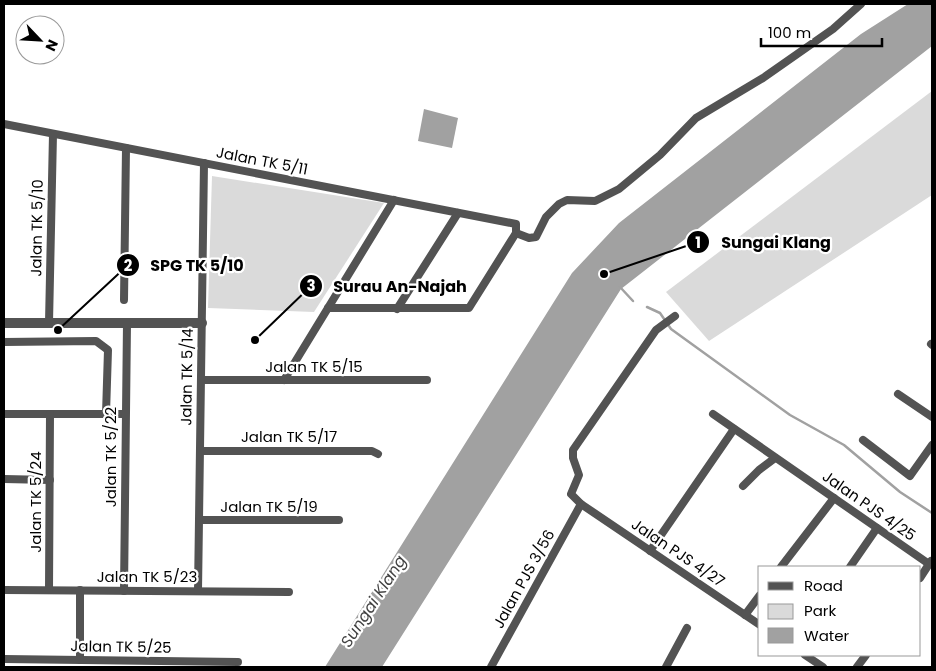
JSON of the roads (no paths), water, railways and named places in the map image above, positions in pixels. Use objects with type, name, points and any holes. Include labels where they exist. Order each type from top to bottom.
[{"type":"street","name":"Jalan TK 5/11","points":[[4,124],[458,213],[516,228],[529,238],[536,237],[546,217],[558,204],[567,200],[595,201],[619,189],[660,155],[696,118],[763,78],[833,29],[861,4]]},
{"type":"street","name":"Jalan TK 5/10","points":[[49,323],[53,134]]},
{"type":"street","points":[[124,300],[126,148]]},
{"type":"street","name":"Jalan TK 5/14","points":[[198,591],[204,163]]},
{"type":"street","points":[[284,380],[394,200]]},
{"type":"street","points":[[397,309],[458,213]]},
{"type":"street","points":[[328,308],[469,308],[516,228]]},
{"type":"street","points":[[581,504],[571,494],[579,475],[573,458],[573,450],[656,330],[675,316]]},
{"type":"street","points":[[4,323],[202,322]]},
{"type":"street","name":"Jalan TK 5/22","points":[[124,591],[127,323]]},
{"type":"street","points":[[4,342],[96,341],[102,345],[108,350],[106,414]]},
{"type":"street","name":"Jalan TK 5/15","points":[[201,380],[427,380]]},
{"type":"street","points":[[898,394],[932,418]]},
{"type":"street","points":[[4,414],[125,414]]},
{"type":"street","name":"Jalan TK 5/24","points":[[49,590],[50,414]]},
{"type":"street","name":"Jalan PJS 4/25","points":[[713,414],[878,528],[931,562]]},
{"type":"street","points":[[650,551],[734,429]]},
{"type":"street","points":[[863,440],[910,476],[932,445]]},
{"type":"street","name":"Jalan TK 5/17","points":[[200,451],[372,451],[378,454]]},
{"type":"street","points":[[743,486],[759,470],[775,458]]},
{"type":"street","points":[[4,480],[50,480]]},
{"type":"street","points":[[782,566],[834,498]]},
{"type":"street","name":"Jalan PJS 4/27","points":[[581,504],[758,623]]},
{"type":"street","name":"Jalan PJS 3/56","points":[[491,667],[581,504]]},
{"type":"street","name":"Jalan TK 5/19","points":[[199,520],[339,520]]},
{"type":"street","points":[[851,566],[878,528]]},
{"type":"street","points":[[921,577],[931,562]]},
{"type":"street","name":"Jalan TK 5/23","points":[[4,590],[289,592]]},
{"type":"street","points":[[80,590],[80,660]]},
{"type":"street","points":[[745,614],[758,598]]},
{"type":"street","points":[[666,667],[687,628]]},
{"type":"street","points":[[806,656],[823,667]]},
{"type":"street","points":[[857,667],[865,656]]},
{"type":"street","name":"Jalan TK 5/25","points":[[4,659],[238,662]]},
{"type":"water","points":[[908,4],[932,4],[932,46],[621,289],[382,667],[325,667],[572,273],[619,223],[861,34]]},
{"type":"water","points":[[424,109],[458,118],[452,148],[418,141]]},
{"type":"waterway","points":[[620,287],[633,301]]},
{"type":"waterway","points":[[647,307],[660,313],[671,329],[790,415],[844,445],[900,492],[932,513]]},
{"type":"place","name":"Sungai Klang","points":[[604,274]]},
{"type":"place","name":"SPG TK 5/10","points":[[58,330]]},
{"type":"place","name":"Surau An-Najah","points":[[255,340]]}]
